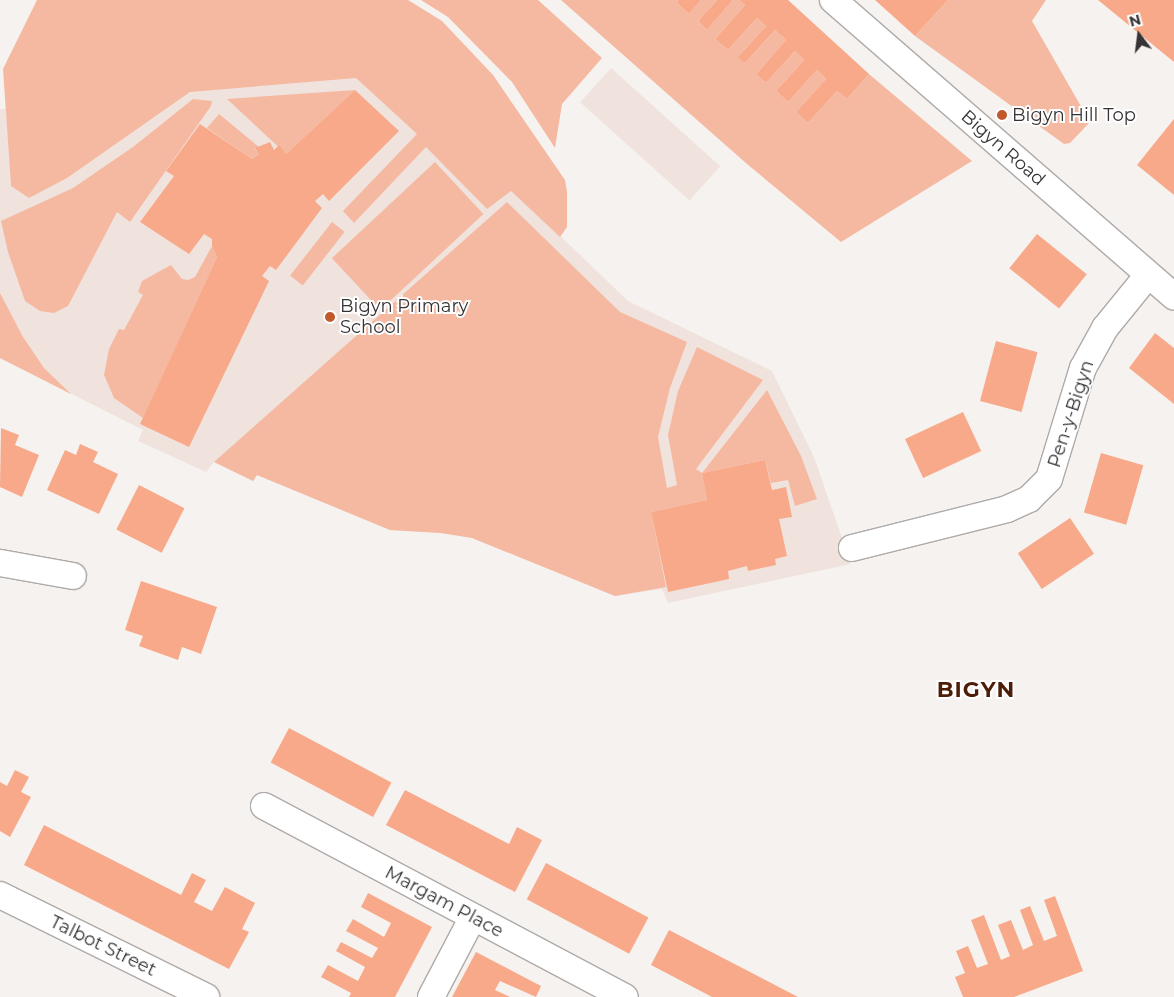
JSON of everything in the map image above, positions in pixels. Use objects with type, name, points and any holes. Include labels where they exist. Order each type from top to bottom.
[{"type":"street","name":"Bigyn Road","points":[[833,0],[1174,296]]},
{"type":"street","name":"Pen-y-Bigyn","points":[[852,548],[1006,509],[1030,500],[1049,479],[1082,368],[1105,328],[1148,275]]},
{"type":"street","points":[[0,563],[73,576]]},
{"type":"street","name":"Margam Place","points":[[264,806],[625,997]]},
{"type":"street","name":"Talbot Street","points":[[0,895],[206,997]]},
{"type":"street","points":[[431,997],[473,917]]},
{"type":"shaded area","points":[[37,0],[408,0],[442,21],[493,75],[565,180],[567,227],[560,237],[511,191],[487,209],[426,147],[354,223],[343,211],[417,134],[356,78],[190,92],[67,178],[29,198],[11,186],[3,69]]},
{"type":"shaded area","points":[[421,0],[538,0],[602,58],[562,104],[555,148],[512,82],[448,17]]},
{"type":"shaded area","points":[[561,0],[679,0],[677,3],[689,14],[701,0],[717,0],[698,21],[707,30],[733,0],[739,0],[745,5],[715,39],[728,50],[757,18],[766,26],[739,56],[745,63],[775,30],[786,40],[756,74],[766,83],[795,51],[804,60],[776,91],[788,102],[817,70],[826,79],[796,112],[808,123],[837,91],[847,99],[869,74],[972,161],[841,242],[747,164]]},
{"type":"shaded area","points":[[948,0],[1046,0],[1032,21],[1090,122],[1070,143],[1064,144],[915,36]]},
{"type":"shaded area","name":"Bigyn Primary School","points":[[374,57],[628,301],[772,371],[814,457],[851,564],[668,603],[662,589],[615,596],[472,538],[441,533],[390,530],[257,475],[253,481],[214,462],[206,472],[138,441],[143,430],[0,358],[0,109],[6,109],[11,186],[143,83]]},
{"type":"shaded area","points":[[611,68],[720,166],[689,201],[580,102]]},
{"type":"shaded area","points":[[355,90],[286,154],[227,99]]},
{"type":"shaded area","points":[[193,99],[212,101],[211,106],[130,222],[117,212],[68,306],[54,313],[40,311],[25,301],[8,252],[1,221],[73,188],[133,147]]},
{"type":"shaded area","points":[[219,114],[259,147],[255,149],[259,155],[252,159],[207,128]]},
{"type":"shaded area","points":[[435,162],[483,214],[380,310],[332,258]]},
{"type":"shaded area","points":[[507,202],[620,312],[687,342],[670,388],[658,437],[667,488],[677,485],[668,435],[678,391],[697,347],[763,380],[696,469],[702,473],[707,500],[651,512],[666,587],[615,596],[472,538],[441,533],[390,530],[257,475],[253,481],[214,462]]},
{"type":"shaded area","points":[[332,222],[345,232],[303,285],[290,276]]},
{"type":"shaded area","points":[[212,246],[217,257],[143,418],[114,398],[104,375],[109,349],[119,329],[124,330],[143,295],[138,292],[142,281],[171,265],[182,279],[188,280],[195,277]]},
{"type":"shaded area","points":[[0,293],[23,337],[44,368],[71,394],[0,358]]},
{"type":"shaded area","points":[[767,390],[801,456],[817,499],[795,506],[788,480],[771,483],[765,460],[702,473]]},
{"type":"building","points":[[679,0],[701,0],[689,14],[677,3]]},
{"type":"building","points":[[717,0],[733,0],[707,30],[698,21]]},
{"type":"building","points":[[739,0],[788,0],[869,74],[847,99],[837,91],[808,123],[796,112],[826,79],[817,70],[788,102],[776,91],[804,60],[795,51],[766,83],[756,74],[786,40],[775,30],[745,63],[738,57],[766,26],[757,18],[728,50],[715,39],[745,5]]},
{"type":"building","points":[[875,0],[948,0],[915,36]]},
{"type":"building","points":[[1098,0],[1174,0],[1174,62]]},
{"type":"building","points":[[355,90],[399,131],[329,201],[323,194],[315,201],[322,208],[276,270],[270,266],[262,276],[269,281],[189,447],[140,424],[217,257],[212,246],[212,239],[204,234],[189,254],[140,222],[174,176],[166,171],[200,124],[252,159],[259,155],[255,148],[270,142],[274,150],[279,145],[286,154]]},
{"type":"building","points":[[1174,119],[1174,195],[1137,165]]},
{"type":"building","points":[[1037,234],[1087,274],[1059,308],[1009,268]]},
{"type":"building","points":[[1155,333],[1174,348],[1174,404],[1129,368]]},
{"type":"building","points":[[996,341],[1038,352],[1021,412],[980,401]]},
{"type":"building","points":[[963,412],[981,451],[923,478],[905,439]]},
{"type":"building","points":[[1,428],[19,435],[15,445],[39,455],[22,497],[0,487]]},
{"type":"building","points":[[80,444],[98,452],[93,462],[118,474],[99,514],[47,490],[65,450],[76,455]]},
{"type":"building","points":[[1101,453],[1143,465],[1126,525],[1084,513]]},
{"type":"building","points":[[765,460],[772,490],[786,487],[792,517],[779,519],[787,556],[775,559],[776,565],[748,571],[747,566],[728,571],[729,579],[668,592],[651,512],[707,500],[702,473]]},
{"type":"building","points":[[139,485],[184,508],[162,553],[116,530]]},
{"type":"building","points":[[1070,518],[1094,554],[1042,589],[1018,553]]},
{"type":"building","points":[[141,581],[217,607],[201,654],[182,647],[178,660],[139,646],[143,636],[125,630]]},
{"type":"building","points":[[289,728],[391,782],[373,817],[271,762]]},
{"type":"building","points":[[15,770],[29,777],[21,792],[31,797],[10,837],[0,831],[0,782],[7,786]]},
{"type":"building","points":[[405,790],[509,844],[517,827],[542,840],[515,892],[386,825]]},
{"type":"building","points":[[44,825],[181,895],[192,873],[206,880],[194,902],[212,911],[225,887],[255,903],[242,929],[249,932],[229,969],[24,865]]},
{"type":"building","points":[[546,863],[648,917],[629,954],[527,899]]},
{"type":"building","points":[[368,893],[432,927],[395,997],[349,997],[351,993],[321,977],[328,965],[358,981],[365,967],[336,951],[341,942],[372,958],[378,948],[346,931],[353,919],[384,937],[391,923],[361,907]]},
{"type":"building","points":[[1055,896],[1083,971],[1014,997],[963,997],[955,977],[965,973],[956,951],[968,946],[977,968],[988,964],[971,920],[984,915],[1001,960],[1010,956],[998,925],[1011,920],[1023,950],[1033,945],[1020,910],[1030,906],[1044,941],[1057,936],[1044,900]]},
{"type":"building","points":[[669,930],[798,997],[712,997],[651,965]]},
{"type":"building","points":[[476,952],[541,986],[536,997],[500,981],[495,990],[510,997],[452,997]]},
{"type":"place","name":"Bigyn Hill Top","points":[[1002,115]]},
{"type":"place","name":"Bigyn Primary School","points":[[330,317]]},
{"type":"district","name":"BIGYN","points":[[976,690]]}]
